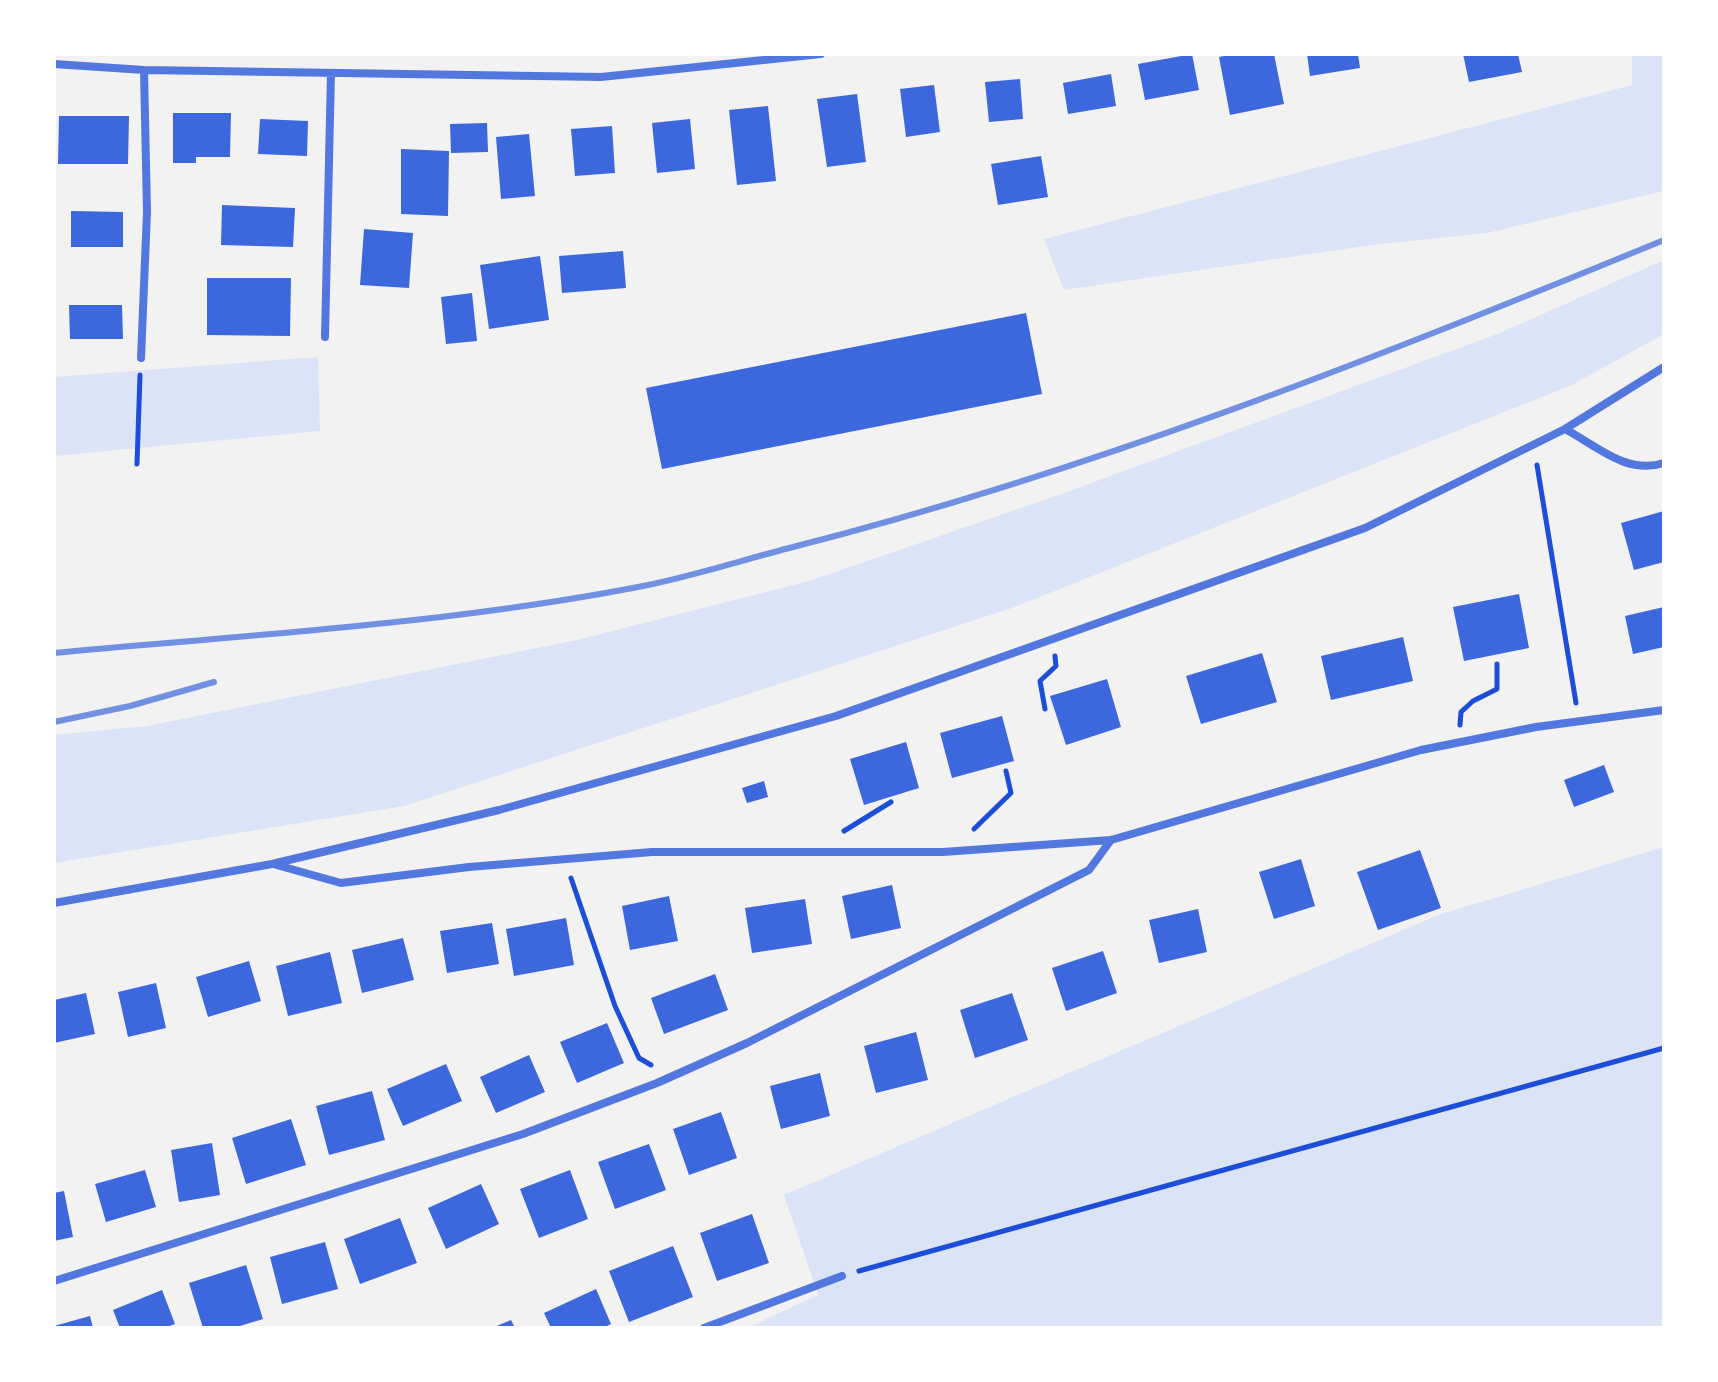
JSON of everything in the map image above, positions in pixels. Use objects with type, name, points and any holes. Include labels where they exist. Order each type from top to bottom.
[{"type":"street","points":[[54,64],[144,70],[601,77],[821,54]]},
{"type":"street","points":[[141,358],[147,212],[144,70]]},
{"type":"street","points":[[325,337],[331,73]]},
{"type":"street","points":[[54,903],[272,864],[499,810],[836,716],[1365,528],[1565,429],[1664,367]]},
{"type":"street","points":[[1565,429],[1626,465],[1647,468],[1664,463]]},
{"type":"street","points":[[272,864],[341,883],[565,858],[652,852],[960,851],[1111,840],[1459,742],[1664,710]]},
{"type":"street","points":[[54,1281],[523,1134],[673,1076],[1089,870],[1111,840]]},
{"type":"street","points":[[704,1328],[842,1276]]},
{"type":"path","points":[[137,464],[141,358]]},
{"type":"path","points":[[1505,459],[1538,465],[1579,721]]},
{"type":"path","points":[[1045,709],[1040,681],[1056,666],[1054,639]]},
{"type":"path","points":[[1459,742],[1461,712],[1473,701],[1497,689],[1497,664]]},
{"type":"path","points":[[960,851],[971,833],[1011,793],[1006,771]]},
{"type":"path","points":[[831,852],[842,832],[891,802]]},
{"type":"path","points":[[565,858],[615,1006],[639,1058],[673,1076]]},
{"type":"path","points":[[842,1276],[1664,1048]]},
{"type":"shaded area","points":[[1632,54],[1664,54],[1664,191],[1487,233],[1372,245],[1064,290],[1044,239],[1632,85]]},
{"type":"shaded area","points":[[1664,260],[1664,334],[1572,385],[1012,608],[404,806],[54,863],[54,735],[147,726],[577,640],[809,581],[1053,497],[1500,333]]},
{"type":"shaded area","points":[[318,357],[320,431],[54,456],[54,377]]},
{"type":"shaded area","points":[[1664,847],[1664,1328],[747,1328],[818,1295],[784,1195],[1438,915]]},
{"type":"building","points":[[1192,54],[1199,90],[1145,100],[1138,64]]},
{"type":"building","points":[[1274,54],[1284,104],[1230,115],[1219,57]]},
{"type":"building","points":[[1307,54],[1358,54],[1360,68],[1310,76]]},
{"type":"building","points":[[1463,54],[1518,54],[1522,72],[1469,82]]},
{"type":"building","points":[[1111,74],[1116,106],[1068,114],[1063,83]]},
{"type":"building","points":[[1020,79],[1023,119],[989,122],[985,82]]},
{"type":"building","points":[[934,85],[940,132],[906,137],[900,89]]},
{"type":"building","points":[[857,94],[866,162],[827,167],[817,99]]},
{"type":"building","points":[[768,106],[776,181],[737,185],[729,110]]},
{"type":"building","points":[[173,113],[231,113],[230,157],[196,157],[196,163],[173,163]]},
{"type":"building","points":[[59,116],[129,116],[128,164],[58,164]]},
{"type":"building","points":[[260,119],[308,121],[307,156],[258,154]]},
{"type":"building","points":[[690,119],[695,169],[657,173],[652,123]]},
{"type":"building","points":[[487,123],[488,152],[451,153],[450,124]]},
{"type":"building","points":[[612,126],[615,173],[575,176],[571,129]]},
{"type":"building","points":[[529,134],[535,196],[501,199],[496,137]]},
{"type":"building","points":[[401,149],[449,151],[448,216],[401,214]]},
{"type":"building","points":[[1041,156],[1048,197],[998,205],[991,164]]},
{"type":"building","points":[[222,205],[295,208],[293,247],[221,245]]},
{"type":"building","points":[[71,211],[123,212],[123,247],[71,247]]},
{"type":"building","points":[[364,229],[413,233],[409,288],[360,285]]},
{"type":"building","points":[[623,251],[626,288],[562,293],[559,256]]},
{"type":"building","points":[[540,256],[549,320],[489,329],[480,265]]},
{"type":"building","points":[[207,278],[291,278],[290,336],[207,335]]},
{"type":"building","points":[[472,293],[477,341],[446,344],[441,297]]},
{"type":"building","points":[[69,305],[122,305],[123,339],[70,339]]},
{"type":"building","points":[[1026,313],[1042,394],[662,469],[646,388]]},
{"type":"building","points":[[1664,511],[1664,562],[1634,570],[1621,523]]},
{"type":"building","points":[[1519,594],[1529,648],[1464,661],[1453,607]]},
{"type":"building","points":[[1664,607],[1664,647],[1633,654],[1625,616]]},
{"type":"building","points":[[1403,637],[1413,681],[1331,700],[1321,656]]},
{"type":"building","points":[[1262,653],[1277,702],[1201,724],[1186,676]]},
{"type":"building","points":[[1107,679],[1121,727],[1066,745],[1050,696]]},
{"type":"building","points":[[1002,716],[1014,761],[952,778],[940,733]]},
{"type":"building","points":[[906,742],[919,788],[864,805],[850,759]]},
{"type":"building","points":[[1604,765],[1614,792],[1574,807],[1564,780]]},
{"type":"building","points":[[764,781],[768,797],[747,803],[742,788]]},
{"type":"building","points":[[1420,850],[1441,908],[1378,930],[1357,872]]},
{"type":"building","points":[[1301,859],[1315,906],[1274,919],[1259,872]]},
{"type":"building","points":[[892,885],[901,928],[851,939],[842,896]]},
{"type":"building","points":[[669,896],[678,941],[630,950],[622,906]]},
{"type":"building","points":[[805,899],[812,944],[752,953],[745,908]]},
{"type":"building","points":[[1198,909],[1207,952],[1159,963],[1149,920]]},
{"type":"building","points":[[566,918],[574,965],[514,976],[506,929]]},
{"type":"building","points":[[492,923],[499,964],[447,973],[440,931]]},
{"type":"building","points":[[403,938],[414,980],[362,993],[352,950]]},
{"type":"building","points":[[1103,951],[1117,993],[1066,1011],[1052,968]]},
{"type":"building","points":[[330,952],[342,1003],[288,1016],[276,966]]},
{"type":"building","points":[[249,961],[261,1001],[208,1017],[196,977]]},
{"type":"building","points":[[715,974],[728,1010],[664,1034],[651,998]]},
{"type":"building","points":[[156,983],[166,1028],[128,1037],[118,992]]},
{"type":"building","points":[[86,993],[95,1034],[54,1043],[54,1000]]},
{"type":"building","points":[[1012,993],[1028,1040],[975,1058],[960,1010]]},
{"type":"building","points":[[607,1023],[624,1063],[577,1083],[560,1042]]},
{"type":"building","points":[[916,1032],[928,1080],[876,1093],[864,1046]]},
{"type":"building","points":[[529,1055],[545,1092],[496,1113],[480,1077]]},
{"type":"building","points":[[446,1064],[462,1101],[403,1126],[387,1089]]},
{"type":"building","points":[[820,1073],[830,1116],[781,1129],[770,1086]]},
{"type":"building","points":[[372,1091],[385,1140],[329,1155],[316,1106]]},
{"type":"building","points":[[721,1112],[737,1158],[689,1175],[673,1129]]},
{"type":"building","points":[[291,1119],[306,1165],[246,1184],[232,1138]]},
{"type":"building","points":[[212,1143],[220,1195],[179,1202],[171,1150]]},
{"type":"building","points":[[649,1144],[666,1190],[615,1209],[598,1162]]},
{"type":"building","points":[[145,1170],[156,1207],[106,1222],[95,1184]]},
{"type":"building","points":[[570,1170],[588,1219],[539,1238],[520,1189]]},
{"type":"building","points":[[481,1184],[499,1224],[446,1249],[428,1208]]},
{"type":"building","points":[[64,1191],[73,1237],[54,1241],[54,1193]]},
{"type":"building","points":[[752,1214],[769,1263],[717,1281],[700,1233]]},
{"type":"building","points":[[400,1218],[417,1263],[360,1284],[344,1239]]},
{"type":"building","points":[[325,1242],[338,1289],[282,1304],[270,1257]]},
{"type":"building","points":[[673,1246],[693,1297],[629,1322],[609,1271]]},
{"type":"building","points":[[246,1265],[263,1319],[233,1328],[203,1328],[189,1283]]},
{"type":"building","points":[[596,1289],[611,1324],[603,1328],[551,1328],[544,1313]]},
{"type":"building","points":[[162,1290],[175,1324],[164,1328],[120,1328],[113,1310]]},
{"type":"building","points":[[90,1316],[93,1328],[54,1328],[54,1326]]},
{"type":"building","points":[[511,1320],[515,1328],[492,1328]]},
{"type":"railway","points":[[54,653],[347,627],[493,610],[638,587],[696,573],[905,517],[1125,447],[1342,369],[1664,240]]},
{"type":"railway","points":[[54,722],[130,706],[214,682]]}]
